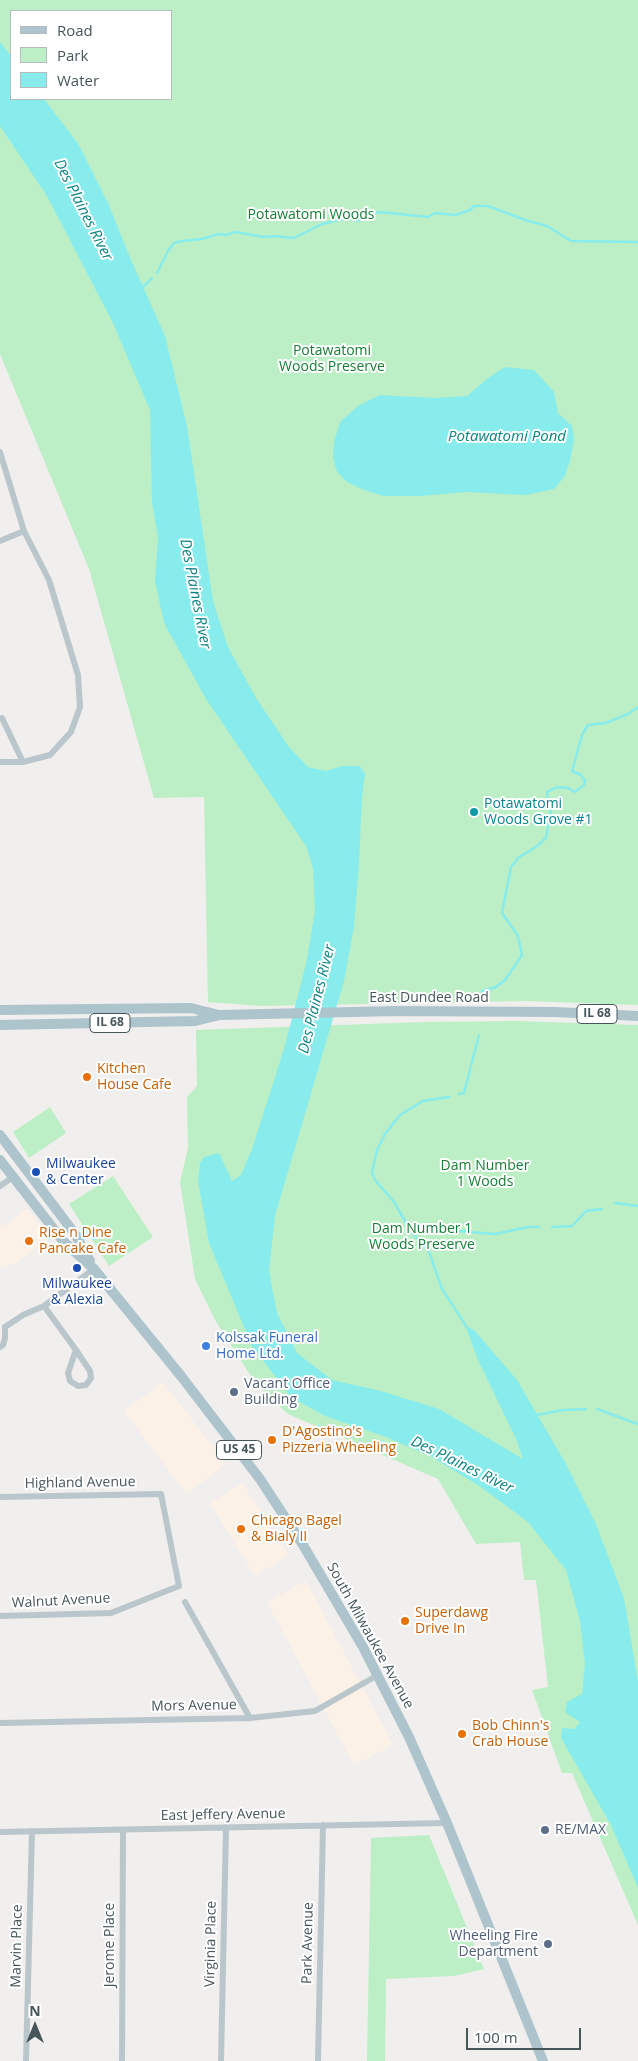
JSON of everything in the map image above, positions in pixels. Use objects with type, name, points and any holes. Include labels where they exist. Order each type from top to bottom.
[{"type":"main road","name":"East Dundee Road","points":[[0,1010],[191,1008],[220,1016]]},
{"type":"main road","name":"East Dundee Road","points":[[0,1025],[195,1021],[220,1016],[341,1012],[555,1012],[638,1016]]},
{"type":"main road","name":"South Milwaukee Avenue","points":[[0,1136],[75,1234],[94,1269]]},
{"type":"main road","name":"South Milwaukee Avenue","points":[[0,1160],[63,1241],[94,1269],[181,1376],[260,1479],[303,1545],[378,1675],[409,1737],[447,1823],[543,2061]]},
{"type":"street","points":[[0,452],[24,531],[50,580],[78,675],[80,706],[71,732],[50,755],[23,762],[0,762]]},
{"type":"street","points":[[0,541],[24,531]]},
{"type":"street","points":[[2,718],[23,762]]},
{"type":"street","points":[[0,1186],[13,1176]]},
{"type":"street","points":[[0,1347],[3,1346],[6,1338],[2,1327],[44,1306],[94,1269]]},
{"type":"street","points":[[44,1306],[76,1350],[90,1371],[91,1378],[86,1385],[78,1386],[70,1382],[68,1373],[76,1350]]},
{"type":"street","name":"Highland Avenue","points":[[0,1497],[161,1494],[179,1586]]},
{"type":"street","name":"Walnut Avenue","points":[[0,1616],[111,1613],[179,1586]]},
{"type":"street","points":[[185,1602],[250,1718]]},
{"type":"street","name":"Mors Avenue","points":[[0,1723],[250,1718],[315,1711],[378,1675]]},
{"type":"street","name":"East Jeffery Avenue","points":[[0,1832],[447,1823]]},
{"type":"street","name":"Park Avenue","points":[[318,2061],[323,1825]]},
{"type":"street","name":"Virginia Place","points":[[221,2061],[226,1827]]},
{"type":"street","name":"Jerome Place","points":[[122,2061],[123,1830]]},
{"type":"street","name":"Marvin Place","points":[[26,2061],[32,1832]]},
{"type":"shaded area","points":[[27,1208],[50,1237],[16,1263],[0,1269],[0,1221],[5,1227]]},
{"type":"shaded area","points":[[163,1382],[226,1464],[186,1494],[124,1411]]},
{"type":"shaded area","points":[[242,1483],[289,1555],[255,1576],[210,1503]]},
{"type":"shaded area","points":[[306,1581],[393,1745],[354,1765],[267,1602]]},
{"type":"green space","name":"Potawatomi Woods Preserve","points":[[0,0],[638,0],[638,1005],[524,1001],[261,1006],[208,1002],[204,797],[154,798],[89,569],[0,354]]},
{"type":"green space","name":"Dam Number 1 Woods Preserve","points":[[516,1021],[638,1025],[638,1925],[572,1773],[562,1773],[532,1690],[548,1687],[536,1580],[524,1580],[520,1542],[476,1544],[438,1479],[288,1414],[256,1384],[215,1320],[195,1279],[180,1182],[188,1148],[187,1097],[197,1086],[196,1030],[425,1022]]},
{"type":"green space","points":[[50,1107],[66,1133],[29,1158],[13,1132]]},
{"type":"green space","points":[[113,1176],[153,1237],[109,1266],[69,1204]]},
{"type":"green space","points":[[429,1835],[484,1969],[454,1976],[386,1979],[385,2061],[367,2061],[371,1838]]},
{"type":"water","name":"Des Plaines River","points":[[0,42],[10,55],[10,100],[45,100],[79,145],[108,203],[165,336],[187,426],[213,601],[228,647],[256,698],[289,747],[308,767],[326,771],[342,766],[360,766],[365,774],[354,927],[344,981],[275,1216],[269,1271],[277,1313],[297,1353],[332,1380],[381,1391],[439,1409],[523,1459],[517,1441],[478,1360],[465,1325],[475,1331],[517,1380],[566,1464],[595,1522],[624,1598],[638,1682],[638,1888],[611,1825],[561,1738],[562,1728],[574,1729],[580,1722],[565,1712],[567,1702],[582,1694],[585,1664],[580,1621],[566,1570],[528,1522],[478,1485],[430,1456],[386,1437],[325,1416],[291,1397],[252,1346],[209,1243],[198,1181],[200,1163],[204,1157],[219,1153],[232,1181],[241,1175],[252,1149],[284,1049],[306,964],[315,911],[313,868],[306,846],[206,699],[164,623],[155,581],[158,537],[152,502],[150,410],[113,323],[47,196],[0,126]]},
{"type":"water","name":"Potawatomi Pond","points":[[505,367],[534,370],[554,392],[558,413],[572,426],[574,439],[570,461],[565,476],[554,489],[526,495],[466,492],[422,496],[383,496],[347,482],[337,472],[333,457],[334,442],[340,422],[358,406],[380,395],[435,398],[467,396],[488,378]]},
{"type":"waterway","points":[[157,273],[174,243],[236,232],[263,237],[294,238],[322,224],[347,218],[359,221],[367,215],[380,212],[428,217],[435,213],[456,215],[470,210],[474,206],[488,206],[547,226],[571,241],[638,242]]},
{"type":"waterway","points":[[141,289],[152,278]]},
{"type":"waterway","points":[[482,991],[496,987],[505,980],[522,955],[518,936],[502,913],[511,867],[518,858],[546,838],[551,809],[548,803],[547,792],[557,787],[568,788],[575,792],[584,785],[585,781],[581,775],[572,771],[582,735],[588,725],[606,723],[630,713],[638,707]]},
{"type":"waterway","points":[[459,1094],[464,1093],[479,1035]]},
{"type":"waterway","points":[[449,1097],[423,1101],[400,1115],[385,1134],[377,1150],[372,1172],[375,1180],[394,1202],[412,1233],[428,1249],[442,1289],[466,1326]]},
{"type":"waterway","points":[[615,1203],[638,1206]]},
{"type":"waterway","points":[[552,1227],[572,1226],[586,1211],[602,1209]]},
{"type":"waterway","points":[[412,1233],[433,1229],[495,1234],[528,1227],[539,1227]]},
{"type":"waterway","points":[[536,1415],[564,1410],[586,1409]]},
{"type":"waterway","points":[[597,1409],[638,1424]]},
{"type":"place","name":"Potawatomi Woods Grove #1","points":[[474,812]]},
{"type":"place","name":"Kitchen House Cafe","points":[[87,1077]]},
{"type":"place","name":"Milwaukee & Center","points":[[36,1172]]},
{"type":"place","name":"Rise n Dine Pancake Cafe","points":[[29,1241]]},
{"type":"place","name":"Milwaukee & Alexia","points":[[77,1268]]},
{"type":"place","name":"Kolssak Funeral Home Ltd.","points":[[206,1346]]},
{"type":"place","name":"Vacant Office Building","points":[[234,1392]]},
{"type":"place","name":"D'Agostino's Pizzeria Wheeling","points":[[272,1440]]},
{"type":"place","name":"Chicago Bagel & Bialy II","points":[[241,1529]]},
{"type":"place","name":"Superdawg Drive In","points":[[405,1621]]},
{"type":"place","name":"Bob Chinn's Crab House","points":[[462,1734]]},
{"type":"place","name":"RE/MAX","points":[[545,1830]]},
{"type":"place","name":"Wheeling Fire Department","points":[[548,1944]]},
{"type":"park label","name":"Potawatomi Woods","points":[[311,215]]},
{"type":"park label","name":"Dam Number 1 Woods","points":[[485,1174]]}]
